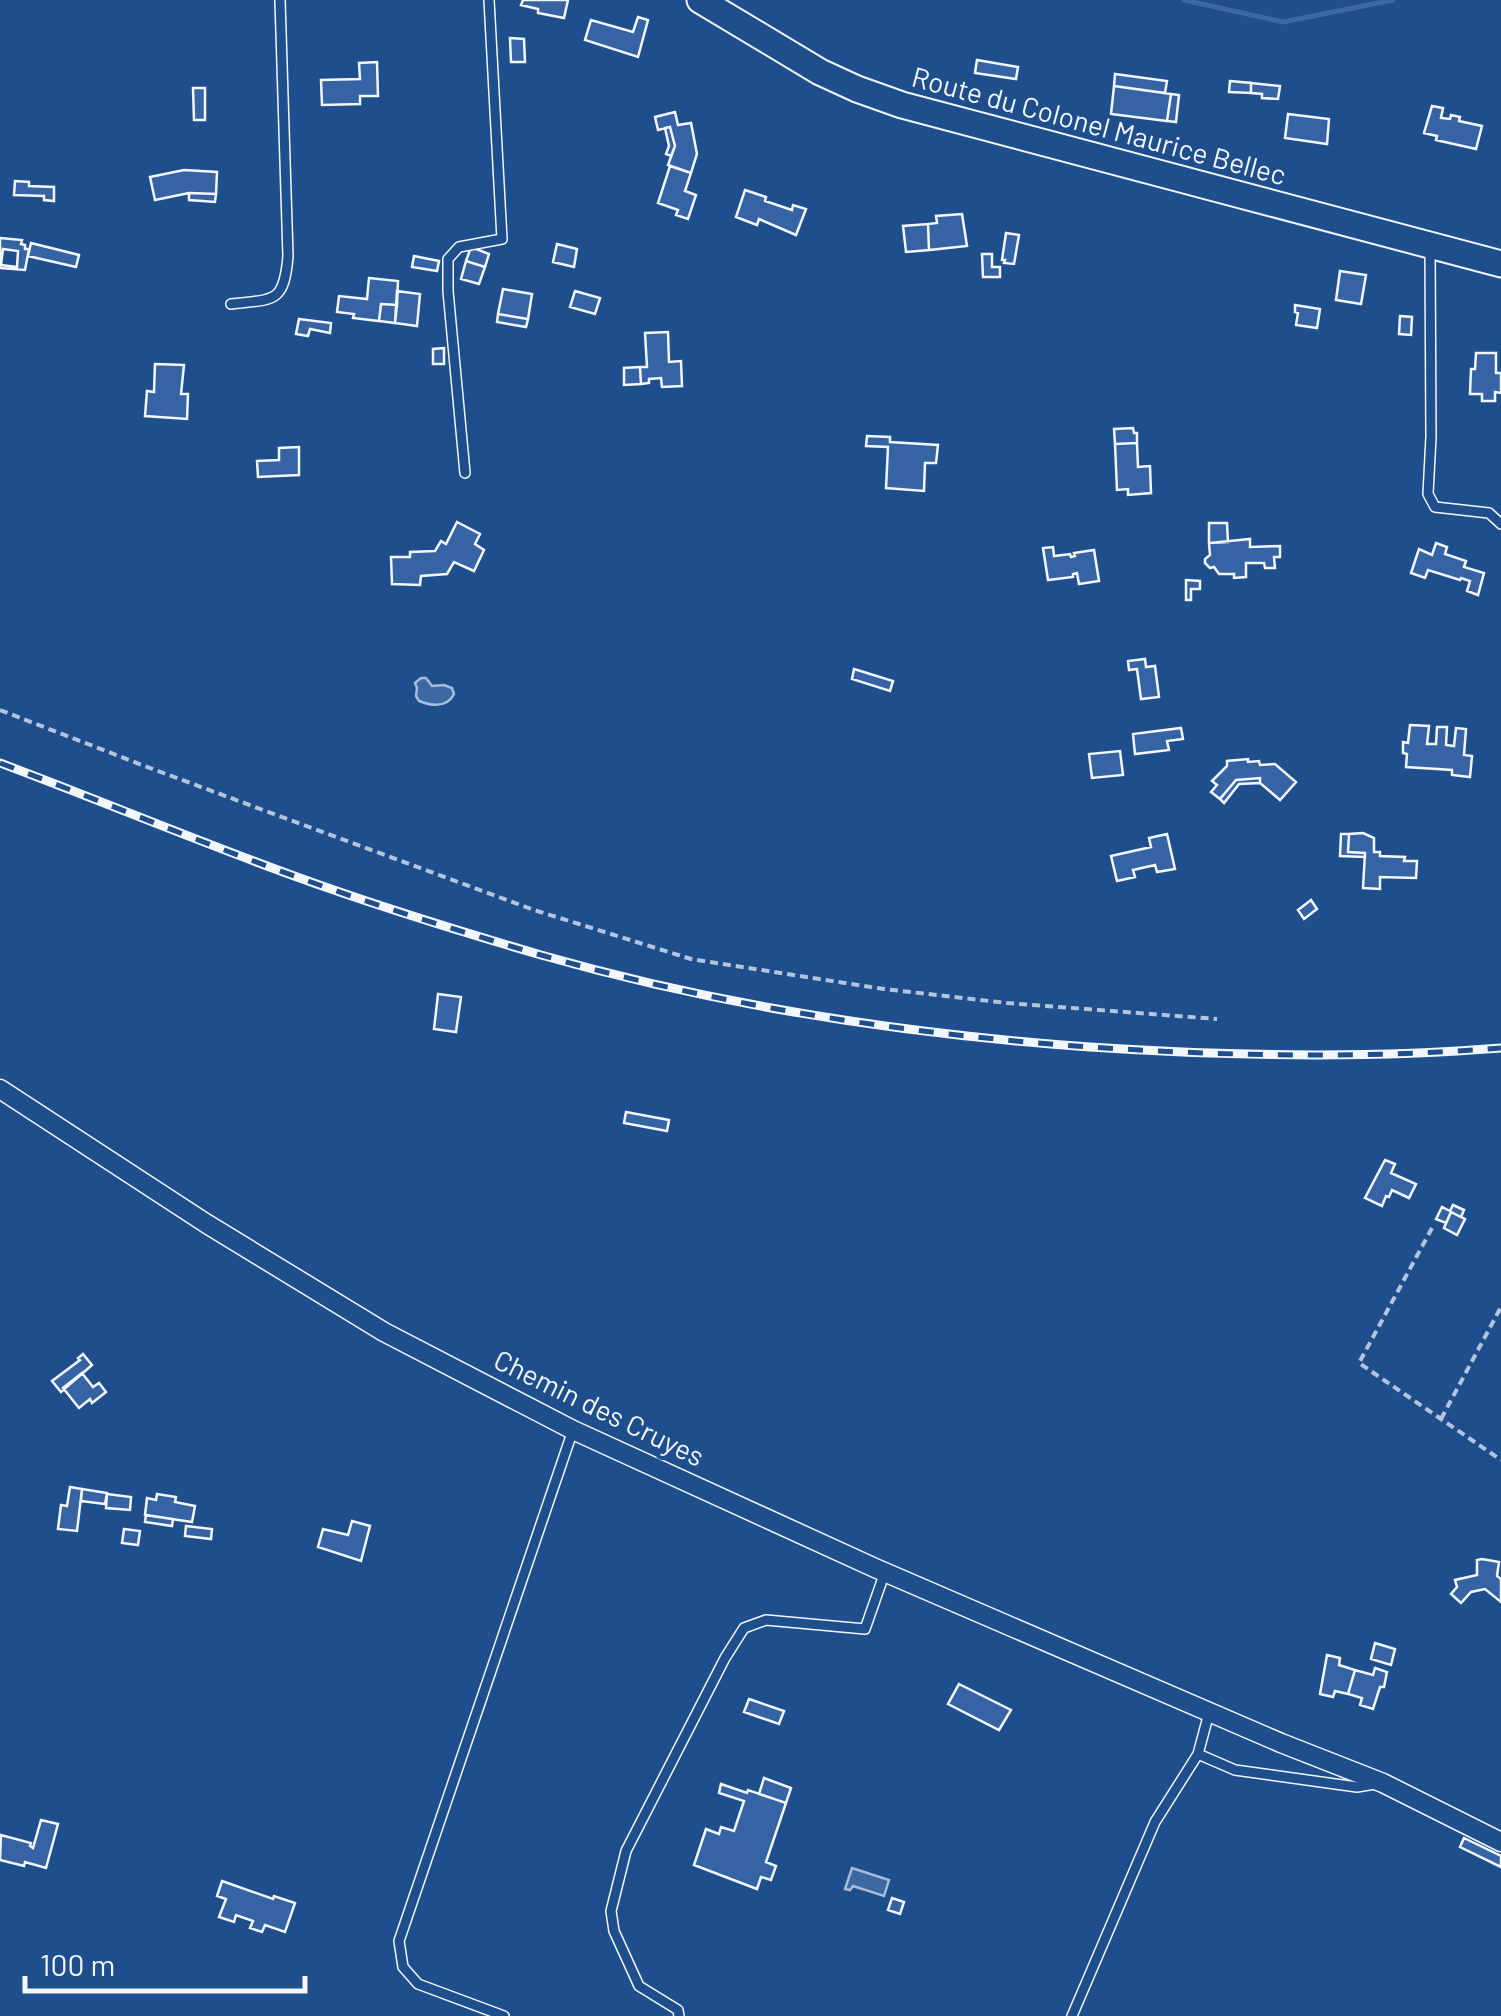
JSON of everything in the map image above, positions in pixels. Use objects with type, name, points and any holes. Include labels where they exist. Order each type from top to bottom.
[{"type":"main road","name":"Route du Colonel Maurice Bellec","points":[[700,0],[820,72],[902,105],[1501,264]]},
{"type":"street","name":"Chemin des Cruyes","points":[[0,1089],[207,1224],[384,1332],[573,1430],[885,1572],[1383,1783],[1501,1842]]},
{"type":"lane","points":[[231,304],[266,300],[279,294],[286,280],[280,0]]},
{"type":"lane","points":[[465,473],[448,260],[458,247],[502,239],[489,0]]},
{"type":"lane","points":[[1430,246],[1428,494],[1435,507],[1489,513],[1501,524]]},
{"type":"lane","points":[[504,2016],[418,1984],[404,1967],[399,1942],[573,1430]]},
{"type":"lane","points":[[679,2016],[678,2010],[638,1986],[614,1930],[612,1910],[626,1851],[744,1628],[766,1620],[866,1629],[885,1572]]},
{"type":"lane","points":[[1072,2016],[1155,1822],[1198,1754],[1209,1712]]},
{"type":"lane","name":"Chemin des Cruyes","points":[[1198,1754],[1234,1770],[1357,1786],[1383,1783]]},
{"type":"path","points":[[0,710],[534,910],[690,959],[884,990],[1217,1018]]},
{"type":"path","points":[[1432,1228],[1359,1364],[1501,1460]]},
{"type":"path","points":[[1441,1420],[1501,1308]]},
{"type":"water","points":[[421,678],[432,686],[452,688],[454,694],[439,705],[419,701],[415,683]]},
{"type":"water","points":[[852,1868],[889,1880],[884,1896],[853,1886],[845,1889]]},
{"type":"building","points":[[523,0],[568,0],[564,18],[538,13],[538,9],[521,5]]},
{"type":"building","points":[[638,17],[648,20],[638,57],[585,40],[591,20],[633,32]]},
{"type":"building","points":[[510,38],[524,39],[525,62],[511,62]]},
{"type":"building","points":[[977,60],[1018,67],[1016,79],[975,73]]},
{"type":"building","points":[[377,62],[378,96],[360,96],[360,104],[322,105],[321,80],[360,79],[359,63]]},
{"type":"building","points":[[1115,74],[1167,81],[1165,93],[1114,86]]},
{"type":"building","points":[[1230,81],[1251,83],[1251,93],[1229,92]]},
{"type":"building","points":[[1251,83],[1280,86],[1278,99],[1251,93]]},
{"type":"building","points":[[1114,86],[1171,94],[1167,121],[1111,114]]},
{"type":"building","points":[[193,88],[205,88],[205,120],[194,120]]},
{"type":"building","points":[[1171,94],[1179,95],[1176,122],[1167,121]]},
{"type":"building","points":[[1432,106],[1443,108],[1441,118],[1450,119],[1451,115],[1482,126],[1476,149],[1436,140],[1437,136],[1424,133]]},
{"type":"building","points":[[675,112],[678,125],[691,123],[697,154],[691,173],[668,165],[675,146],[670,127],[658,130],[655,117]]},
{"type":"building","points":[[1288,114],[1329,119],[1327,144],[1285,138]]},
{"type":"building","points":[[670,127],[675,146],[671,156],[666,154],[669,146],[665,128]]},
{"type":"building","points":[[670,166],[691,173],[685,191],[696,195],[688,219],[676,215],[678,210],[658,203]]},
{"type":"building","points":[[184,170],[217,172],[216,194],[189,193],[155,200],[150,177]]},
{"type":"building","points":[[15,181],[54,187],[54,201],[44,200],[44,196],[14,195]]},
{"type":"building","points":[[745,190],[792,210],[793,205],[806,209],[796,235],[759,219],[757,225],[736,217]]},
{"type":"building","points":[[189,193],[216,194],[215,202],[189,200]]},
{"type":"building","points":[[962,214],[967,246],[929,250],[928,224],[937,223],[936,216]]},
{"type":"building","points":[[928,224],[929,250],[906,252],[903,226]]},
{"type":"building","points":[[1006,233],[1019,235],[1014,264],[1002,260]]},
{"type":"building","points":[[0,238],[22,240],[21,244],[29,249],[25,270],[0,268]],"holes":[[[3,249],[18,251],[17,267],[1,265]]]},
{"type":"building","points":[[31,243],[79,255],[76,267],[28,256]]},
{"type":"building","points":[[557,244],[577,249],[574,267],[553,262]]},
{"type":"building","points":[[471,247],[489,254],[485,267],[466,261]]},
{"type":"building","points":[[982,254],[992,254],[992,267],[1000,267],[1000,277],[983,277]]},
{"type":"building","points":[[414,256],[439,261],[437,271],[412,267]]},
{"type":"building","points":[[466,261],[485,267],[479,284],[461,279]]},
{"type":"building","points":[[1340,271],[1366,275],[1361,304],[1336,300]]},
{"type":"building","points":[[369,278],[398,281],[397,305],[381,304],[379,321],[337,312],[339,296],[367,299]]},
{"type":"building","points":[[503,289],[532,294],[528,319],[498,314]]},
{"type":"building","points":[[397,291],[420,294],[417,326],[395,323]]},
{"type":"building","points":[[575,291],[600,298],[595,314],[570,307]]},
{"type":"building","points":[[381,304],[397,305],[395,323],[379,321]]},
{"type":"building","points":[[1295,305],[1320,309],[1317,328],[1296,325]]},
{"type":"building","points":[[498,314],[528,319],[526,327],[497,322]]},
{"type":"building","points":[[1400,316],[1412,317],[1411,335],[1399,334]]},
{"type":"building","points":[[299,319],[331,323],[330,333],[310,329],[308,336],[296,334]]},
{"type":"building","points":[[668,332],[669,362],[681,361],[682,386],[662,387],[661,378],[641,384],[640,367],[647,367],[645,333]]},
{"type":"building","points":[[444,348],[444,364],[433,364],[433,349]]},
{"type":"building","points":[[1476,353],[1496,353],[1501,393],[1495,392],[1495,401],[1482,401],[1482,394],[1470,394]]},
{"type":"building","points":[[155,364],[184,365],[181,394],[188,394],[187,419],[145,416],[147,391],[154,392]]},
{"type":"building","points":[[640,367],[641,384],[624,385],[624,368]]},
{"type":"building","points":[[1133,428],[1137,443],[1115,444],[1114,429]]},
{"type":"building","points":[[867,436],[890,437],[890,442],[938,445],[936,463],[925,463],[924,491],[886,488],[888,447],[866,446]]},
{"type":"building","points":[[1137,443],[1138,467],[1150,466],[1151,493],[1128,495],[1128,489],[1117,490],[1115,444]]},
{"type":"building","points":[[299,447],[299,475],[258,477],[257,461],[279,460],[279,448]]},
{"type":"building","points":[[457,522],[480,534],[475,544],[484,550],[474,571],[454,562],[447,574],[421,576],[420,585],[392,584],[391,557],[435,551],[441,541],[446,544]]},
{"type":"building","points":[[1209,523],[1227,523],[1228,542],[1209,543]]},
{"type":"building","points":[[1250,539],[1250,547],[1280,546],[1280,557],[1274,557],[1275,568],[1265,568],[1264,563],[1246,563],[1246,577],[1234,578],[1234,574],[1219,574],[1205,563],[1210,555],[1209,543]]},
{"type":"building","points":[[1436,543],[1447,547],[1445,554],[1466,561],[1464,567],[1484,573],[1478,595],[1467,591],[1470,581],[1461,578],[1428,570],[1425,578],[1411,573],[1419,549],[1432,555]]},
{"type":"building","points":[[1053,547],[1054,556],[1071,557],[1094,550],[1099,581],[1079,584],[1077,573],[1048,580],[1043,548]]},
{"type":"building","points":[[1186,580],[1200,581],[1200,589],[1191,589],[1191,600],[1186,600]]},
{"type":"building","points":[[1145,659],[1146,667],[1155,666],[1159,697],[1141,699],[1137,669],[1129,670],[1128,661]]},
{"type":"building","points":[[854,669],[893,681],[890,691],[852,679]]},
{"type":"building","points":[[1410,725],[1429,726],[1427,744],[1436,744],[1437,727],[1447,727],[1446,745],[1454,746],[1456,728],[1466,729],[1464,755],[1472,756],[1470,777],[1452,775],[1452,770],[1406,767],[1403,742],[1408,743]]},
{"type":"building","points":[[1181,728],[1183,739],[1167,741],[1169,750],[1135,754],[1133,734]]},
{"type":"building","points":[[1120,751],[1123,775],[1092,778],[1089,754]]},
{"type":"building","points":[[1227,761],[1259,761],[1260,765],[1275,764],[1296,782],[1280,800],[1260,783],[1260,778],[1236,780],[1220,799],[1211,792],[1217,785],[1212,781]]},
{"type":"building","points":[[1260,778],[1260,783],[1239,784],[1224,803],[1220,799],[1236,780]]},
{"type":"building","points":[[1363,833],[1374,838],[1374,852],[1380,852],[1380,856],[1417,861],[1416,878],[1380,877],[1380,889],[1363,888],[1365,853],[1348,852],[1349,834]]},
{"type":"building","points":[[1167,834],[1175,869],[1157,872],[1155,865],[1133,870],[1135,877],[1117,881],[1111,856],[1151,847],[1149,838]]},
{"type":"building","points":[[1341,834],[1349,834],[1348,852],[1365,853],[1365,857],[1340,856]]},
{"type":"building","points":[[1311,900],[1317,909],[1304,919],[1298,910]]},
{"type":"building","points":[[438,994],[461,997],[456,1032],[434,1029]]},
{"type":"building","points":[[626,1112],[669,1120],[667,1131],[624,1123]]},
{"type":"building","points":[[1385,1160],[1395,1164],[1391,1173],[1416,1184],[1409,1198],[1392,1190],[1382,1206],[1365,1198]]},
{"type":"building","points":[[1453,1205],[1464,1210],[1461,1217],[1451,1212],[1446,1223],[1436,1219],[1442,1207],[1450,1211]]},
{"type":"building","points":[[1451,1212],[1465,1219],[1457,1235],[1444,1228]]},
{"type":"building","points":[[83,1354],[92,1365],[61,1392],[52,1381]]},
{"type":"building","points":[[82,1373],[93,1387],[99,1383],[106,1392],[79,1408],[63,1388]]},
{"type":"building","points":[[70,1487],[82,1489],[77,1531],[58,1529],[61,1505],[67,1506]]},
{"type":"building","points":[[82,1489],[107,1493],[105,1504],[81,1501]]},
{"type":"building","points":[[107,1494],[131,1497],[130,1510],[106,1508]]},
{"type":"building","points":[[157,1494],[195,1506],[192,1522],[145,1515],[147,1498],[156,1500]]},
{"type":"building","points":[[146,1515],[173,1519],[172,1526],[145,1522]]},
{"type":"building","points":[[352,1521],[370,1526],[361,1561],[318,1547],[323,1529],[348,1535]]},
{"type":"building","points":[[186,1526],[212,1529],[211,1539],[185,1536]]},
{"type":"building","points":[[124,1529],[140,1531],[138,1545],[122,1543]]},
{"type":"building","points":[[1477,1560],[1499,1562],[1501,1602],[1485,1589],[1471,1592],[1461,1603],[1451,1594],[1457,1587],[1455,1580],[1477,1575]]},
{"type":"building","points":[[1375,1643],[1395,1649],[1391,1665],[1371,1659]]},
{"type":"building","points":[[1327,1655],[1340,1658],[1339,1665],[1355,1670],[1348,1694],[1320,1694]]},
{"type":"building","points":[[1375,1668],[1387,1672],[1373,1709],[1360,1705],[1362,1698],[1348,1694],[1355,1670],[1373,1675]]},
{"type":"building","points":[[959,1684],[1011,1710],[999,1730],[948,1704]]},
{"type":"building","points":[[749,1699],[784,1711],[779,1724],[744,1712]]},
{"type":"building","points":[[764,1778],[791,1788],[786,1803],[759,1794]]},
{"type":"building","points":[[721,1784],[786,1803],[766,1862],[776,1866],[771,1880],[761,1877],[757,1889],[694,1865],[706,1829],[719,1834],[721,1827],[734,1831],[744,1801],[719,1793]]},
{"type":"building","points":[[41,1820],[58,1824],[46,1868],[0,1860],[1,1835],[31,1843],[33,1848]]},
{"type":"building","points":[[1464,1838],[1501,1856],[1501,1867],[1460,1847]]},
{"type":"building","points":[[222,1881],[295,1903],[285,1932],[265,1925],[262,1932],[250,1928],[253,1921],[236,1915],[234,1922],[219,1917],[226,1899],[217,1896]]},
{"type":"building","points":[[892,1898],[904,1902],[900,1914],[888,1910]]},
{"type":"waterway","points":[[1184,0],[1283,22],[1393,0]]},
{"type":"railway","points":[[0,763],[388,908],[608,973],[745,1003],[882,1026],[1141,1050],[1347,1055],[1501,1048]]}]
